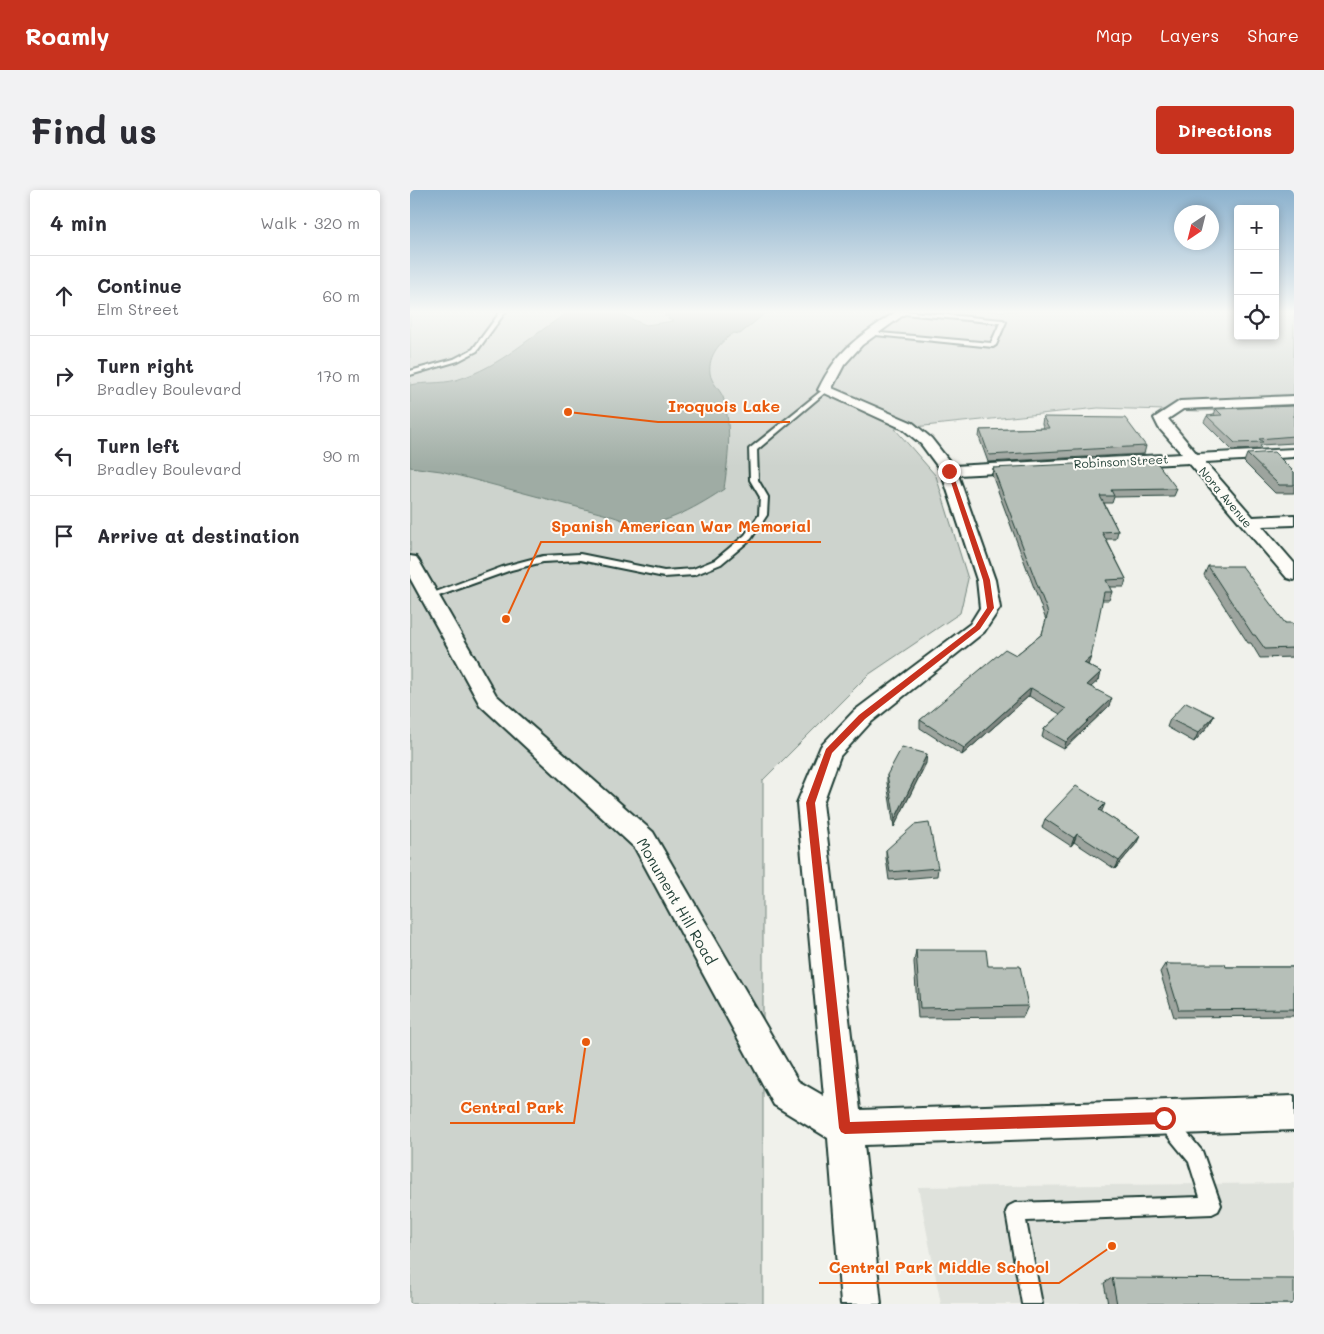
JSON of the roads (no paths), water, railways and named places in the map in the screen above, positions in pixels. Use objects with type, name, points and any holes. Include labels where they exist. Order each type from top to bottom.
[{"type":"street","points":[[840,363],[834,369],[825,390],[908,426],[926,441],[949,471],[986,580],[990,608],[977,628],[862,717],[829,752],[810,803],[845,1128],[861,1304]]},
{"type":"street","name":"Nora Avenue","points":[[1294,400],[1180,405],[1161,418],[1164,425],[1294,574]]},
{"type":"street","name":"Robinson Street","points":[[949,471],[1294,453]]},
{"type":"street","points":[[1247,522],[1294,520]]},
{"type":"street","name":"Monument Hill Road","points":[[410,560],[488,700],[644,840],[786,1093],[845,1128]]},
{"type":"street","points":[[845,1128],[1294,1113]]},
{"type":"lane","points":[[410,373],[445,363]]},
{"type":"lane","points":[[430,596],[508,568],[543,559],[580,557],[664,574],[694,572],[718,562],[748,537],[762,515],[764,498],[754,480],[753,449],[825,390]]},
{"type":"lane","points":[[1032,1304],[1015,1212],[1212,1205],[1196,1157],[1164,1118]]},
{"type":"place","name":"Iroquois Lake","points":[[568,412]]},
{"type":"place","name":"Spanish American War Memorial","points":[[506,619]]},
{"type":"place","name":"Central Park","points":[[586,1042]]},
{"type":"place","name":"Central Park Middle School","points":[[1112,1246]]}]
